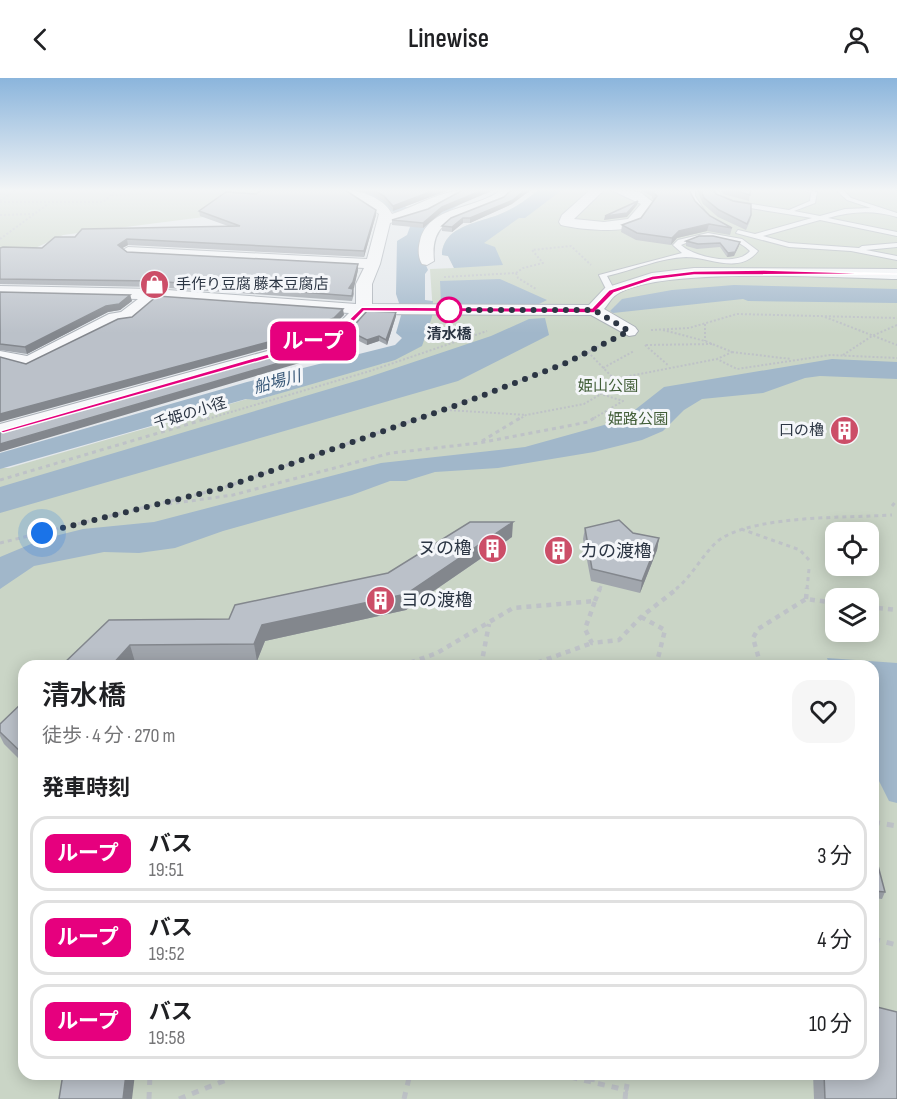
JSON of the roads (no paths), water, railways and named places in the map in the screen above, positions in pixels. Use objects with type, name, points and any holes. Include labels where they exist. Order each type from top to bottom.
[{"type":"street","points":[[0,431],[288,351],[342,330],[362,309],[365,302],[364,284],[381,238]]},
{"type":"street","points":[[427,238],[425,243],[427,261]]},
{"type":"street","points":[[122,251],[373,264]]},
{"type":"street","points":[[0,356],[29,362],[115,318],[126,317],[182,254]]},
{"type":"street","points":[[594,310],[611,291],[652,278],[694,273],[897,274]]},
{"type":"street","points":[[0,291],[154,284],[362,309],[594,310],[629,331]]},
{"type":"lane","points":[[688,255],[677,245],[685,239],[709,238]]},
{"type":"lane","points":[[611,291],[603,275],[688,255],[710,260],[739,260],[749,257],[754,251],[741,241],[723,238]]},
{"type":"lane","points":[[741,241],[752,238]]},
{"type":"lane","points":[[757,238],[789,245],[851,249],[897,258]]},
{"type":"lane","points":[[851,249],[897,245]]},
{"type":"water","name":"船場川","points":[[403,238],[430,238],[422,256],[428,270],[425,274],[425,300],[433,301],[432,317],[422,346],[395,360],[257,400],[246,399],[0,469],[0,453],[247,382],[395,345],[402,338],[396,333],[402,312],[396,294],[397,241]]},
{"type":"water","points":[[448,238],[491,238],[484,243],[495,247],[503,265],[454,268],[448,256],[442,255]]},
{"type":"water","points":[[500,279],[547,300],[533,307],[448,306],[441,303],[440,281]]},
{"type":"water","points":[[734,285],[897,289],[897,303],[748,301],[743,299],[613,313],[610,311],[622,299],[672,290]]},
{"type":"water","points":[[545,318],[549,335],[458,381],[0,513],[0,487],[366,378],[491,336],[529,319]]},
{"type":"water","points":[[832,359],[897,362],[897,379],[820,376],[805,378],[763,393],[702,399],[684,410],[663,431],[642,440],[594,452],[498,468],[435,472],[406,481],[390,481],[352,495],[223,531],[175,548],[139,553],[104,552],[34,566],[0,589],[0,557],[43,539],[83,529],[154,522],[381,463],[525,447],[622,420],[664,387]]},
{"type":"water","points":[[827,658],[855,660],[828,660]]},
{"type":"water","points":[[879,662],[897,663],[897,803],[889,801],[879,781]]},
{"type":"place","name":"手作り豆腐 藤本豆腐店","points":[[155,284]]},
{"type":"place","name":"清水橋","points":[[449,310]]},
{"type":"place","name":"口の櫓","points":[[845,430]]},
{"type":"place","name":"ヌの櫓","points":[[493,548]]},
{"type":"place","name":"カの渡櫓","points":[[559,551]]},
{"type":"place","name":"ヨの渡櫓","points":[[380,600]]},
{"type":"park label","name":"姫山公園","points":[[608,386]]},
{"type":"park label","name":"姫路公園","points":[[638,419]]}]
